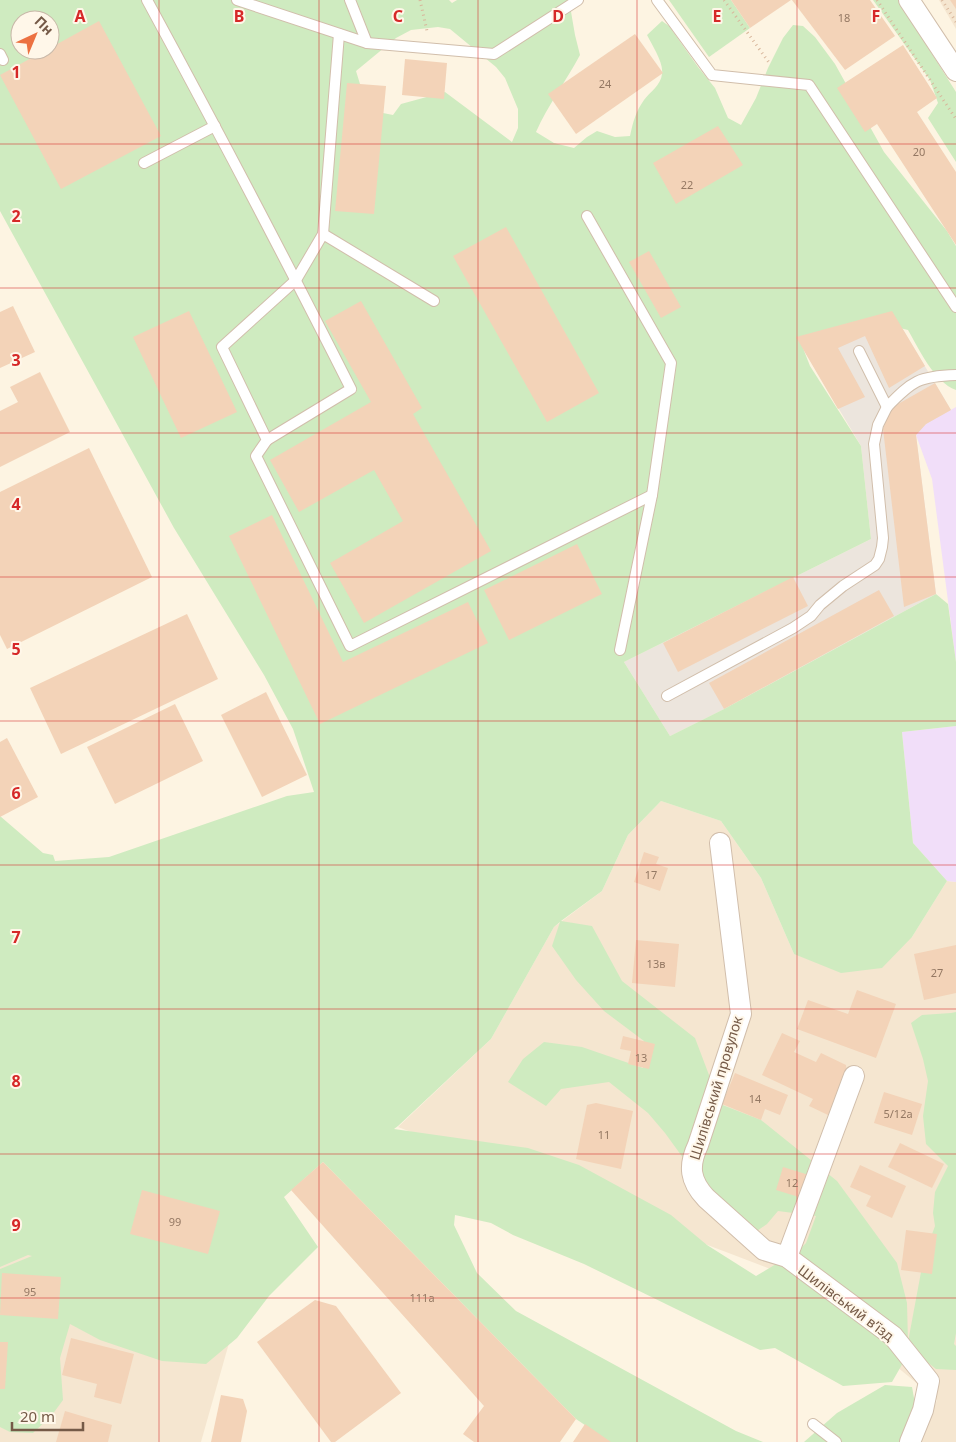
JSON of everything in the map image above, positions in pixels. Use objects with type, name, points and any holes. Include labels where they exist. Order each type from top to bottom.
[{"type":"street","points":[[909,0],[956,71]]},
{"type":"street","name":"Шилівський провулок","points":[[720,843],[740,1014],[691,1167],[693,1179],[698,1190],[706,1198],[764,1250],[786,1257]]},
{"type":"street","name":"Шилівський в’їзд","points":[[854,1076],[786,1257],[893,1336],[929,1381],[923,1410],[910,1442]]},
{"type":"lane","points":[[146,0],[215,126],[352,389],[267,440],[256,456],[350,646],[652,495]]},
{"type":"lane","points":[[237,0],[367,43],[494,54],[578,0]]},
{"type":"lane","points":[[350,0],[367,43]]},
{"type":"lane","points":[[657,0],[712,75],[809,85],[956,307]]},
{"type":"lane","points":[[267,440],[222,348],[296,280],[323,234],[340,34]]},
{"type":"lane","points":[[144,163],[215,126]]},
{"type":"lane","points":[[587,216],[671,362],[652,495],[620,650]]},
{"type":"lane","points":[[323,234],[434,301]]},
{"type":"lane","points":[[859,351],[887,407]]},
{"type":"lane","points":[[667,696],[793,628],[811,616],[820,605],[843,586],[875,565],[881,553],[882,538],[874,444],[878,425],[887,407],[908,386],[924,378],[956,375]]},
{"type":"lane","points":[[813,1424],[836,1442]]},
{"type":"path","points":[[420,0],[431,49]]},
{"type":"path","points":[[724,0],[783,83]]},
{"type":"path","points":[[877,0],[956,119]]},
{"type":"path","points":[[942,0],[956,22]]},
{"type":"shaded area","points":[[939,0],[956,0],[956,29]]},
{"type":"shaded area","points":[[892,311],[951,410],[916,435],[936,594],[724,709],[670,736],[624,662],[871,539],[861,446],[796,337]]},
{"type":"shaded area","points":[[956,407],[956,662],[932,479],[916,435],[926,424]]},
{"type":"shaded area","points":[[956,726],[956,882],[947,881],[913,843],[902,732]]},
{"type":"shaded area","points":[[661,801],[721,821],[761,878],[794,954],[912,937],[947,881],[956,882],[956,1442],[921,1442],[937,1400],[786,1275],[398,1127],[491,1039],[554,927],[602,891],[628,835]]},
{"type":"shaded area","points":[[0,1145],[263,1223],[201,1442],[0,1442]]},
{"type":"green space","points":[[0,0],[449,0],[452,3],[457,0],[569,0],[580,55],[536,132],[554,143],[574,148],[597,131],[615,137],[630,136],[639,108],[661,78],[661,65],[647,35],[662,21],[669,26],[715,88],[728,118],[741,125],[756,98],[783,38],[793,25],[803,26],[815,37],[835,64],[884,152],[947,231],[956,246],[956,390],[948,386],[934,373],[908,330],[887,325],[801,343],[810,366],[861,446],[871,539],[624,662],[670,736],[724,709],[936,594],[948,604],[956,662],[956,726],[902,732],[913,843],[947,881],[912,937],[882,968],[841,973],[794,954],[761,878],[721,821],[661,801],[628,835],[602,891],[561,921],[592,926],[622,981],[695,1038],[720,1104],[761,1120],[837,1181],[897,1263],[907,1303],[908,1342],[924,1256],[935,1226],[933,1213],[935,1192],[948,1166],[926,1144],[923,1116],[928,1081],[911,1023],[922,1015],[956,1012],[956,1333],[954,1344],[956,1346],[956,1370],[936,1369],[908,1347],[908,1354],[892,1382],[843,1386],[775,1348],[760,1350],[584,1264],[513,1235],[491,1223],[455,1215],[454,1225],[477,1273],[516,1311],[736,1431],[763,1442],[610,1442],[576,1419],[323,1162],[284,1197],[318,1247],[269,1296],[237,1338],[206,1364],[162,1361],[100,1340],[70,1324],[60,1358],[63,1400],[52,1415],[33,1433],[10,1432],[0,1427],[0,1269],[32,1256],[28,1255],[0,1267],[0,816],[43,853],[53,855],[55,861],[109,857],[287,796],[314,792],[293,729],[264,675],[174,528],[0,211]],"holes":[[[438,27],[450,29],[496,67],[505,78],[518,109],[518,128],[512,142],[445,92],[401,104],[393,115],[368,110],[356,71],[396,38],[411,30]],[[560,922],[552,946],[576,980],[604,1011],[644,1041],[643,1068],[582,1047],[544,1042],[523,1059],[508,1082],[546,1106],[561,1089],[609,1082],[648,1113],[702,1184],[757,1231],[767,1224],[778,1211],[816,1216],[806,1243],[798,1251],[756,1276],[707,1245],[671,1215],[579,1165],[528,1148],[394,1129],[491,1039],[554,927]]]},
{"type":"green space","points":[[669,0],[731,0],[750,28],[709,57]]},
{"type":"green space","points":[[873,0],[898,0],[956,92],[956,162],[928,118],[938,103],[930,80]]},
{"type":"green space","points":[[885,1385],[912,1387],[916,1409],[902,1442],[804,1442],[837,1413]]},
{"type":"building","points":[[731,0],[791,0],[750,28]]},
{"type":"building","points":[[792,0],[870,0],[895,36],[845,70]]},
{"type":"building","points":[[950,0],[956,0],[956,9]]},
{"type":"building","points":[[99,21],[161,136],[61,189],[0,75],[28,60],[60,60],[60,42]]},
{"type":"building","points":[[635,34],[663,73],[576,134],[548,94]]},
{"type":"building","points":[[903,45],[937,98],[917,112],[956,172],[956,245],[877,124],[865,132],[837,88]]},
{"type":"building","points":[[405,59],[447,63],[444,99],[402,95]]},
{"type":"building","points":[[347,83],[386,86],[374,214],[335,211]]},
{"type":"building","points":[[718,126],[743,165],[676,204],[653,163]]},
{"type":"building","points":[[506,227],[599,393],[547,422],[453,256]]},
{"type":"building","points":[[649,251],[681,307],[661,318],[629,262]]},
{"type":"building","points":[[361,301],[422,408],[413,414],[491,551],[364,623],[330,563],[403,521],[374,470],[299,512],[270,460],[371,402],[325,321]]},
{"type":"building","points":[[13,306],[35,352],[0,368],[0,312]]},
{"type":"building","points":[[189,311],[237,412],[181,438],[133,337]]},
{"type":"building","points":[[892,311],[925,366],[889,388],[865,336],[838,348],[865,397],[838,409],[796,337]]},
{"type":"building","points":[[40,372],[70,432],[0,467],[0,411],[18,402],[10,387]]},
{"type":"building","points":[[935,383],[951,410],[926,424],[916,435],[936,594],[904,607],[883,429],[891,408]]},
{"type":"building","points":[[89,448],[152,577],[7,649],[0,635],[0,492]]},
{"type":"building","points":[[272,515],[343,662],[468,602],[488,643],[320,724],[229,536]]},
{"type":"building","points":[[577,544],[602,594],[509,640],[484,590]]},
{"type":"building","points":[[793,577],[808,606],[678,672],[663,643]]},
{"type":"building","points":[[879,590],[894,616],[724,709],[709,683]]},
{"type":"building","points":[[187,614],[218,679],[61,754],[30,688]]},
{"type":"building","points":[[266,692],[307,775],[262,797],[221,715]]},
{"type":"building","points":[[175,704],[203,761],[115,804],[87,747]]},
{"type":"building","points":[[7,738],[38,797],[0,817],[0,742]]},
{"type":"building","points":[[644,852],[659,857],[656,864],[668,868],[660,891],[634,882]]},
{"type":"building","points":[[636,940],[679,944],[675,987],[632,983]]},
{"type":"building","points":[[956,945],[956,993],[924,1000],[914,954]]},
{"type":"building","points":[[857,990],[896,1004],[876,1058],[797,1029],[808,1000],[848,1014]]},
{"type":"building","points":[[782,1033],[800,1041],[794,1052],[816,1062],[821,1053],[846,1065],[847,1074],[828,1115],[809,1106],[813,1099],[762,1075]]},
{"type":"building","points":[[623,1036],[655,1044],[649,1069],[628,1064],[631,1051],[620,1049]]},
{"type":"building","points":[[735,1073],[788,1095],[780,1115],[765,1109],[761,1120],[722,1104]]},
{"type":"building","points":[[884,1092],[922,1104],[912,1135],[874,1123]]},
{"type":"building","points":[[596,1103],[633,1111],[621,1169],[576,1159],[587,1105]]},
{"type":"building","points":[[900,1143],[944,1164],[932,1188],[888,1167]]},
{"type":"building","points":[[323,1162],[576,1419],[560,1442],[474,1442],[463,1434],[484,1406],[291,1190]]},
{"type":"building","points":[[860,1165],[906,1186],[892,1218],[866,1206],[871,1196],[850,1187]]},
{"type":"building","points":[[783,1167],[809,1175],[802,1198],[776,1190]]},
{"type":"building","points":[[142,1190],[220,1211],[208,1254],[130,1234]]},
{"type":"building","points":[[906,1230],[937,1234],[932,1274],[901,1270]]},
{"type":"building","points":[[2,1273],[61,1277],[58,1319],[0,1315]]},
{"type":"building","points":[[315,1300],[336,1306],[401,1393],[335,1442],[331,1442],[257,1342]]},
{"type":"building","points":[[71,1338],[134,1354],[121,1404],[94,1397],[97,1384],[62,1375]]},
{"type":"building","points":[[0,1342],[8,1342],[5,1389],[0,1389]]},
{"type":"building","points":[[221,1395],[243,1399],[247,1411],[241,1442],[211,1442]]},
{"type":"building","points":[[65,1411],[112,1425],[108,1442],[56,1442]]},
{"type":"building","points":[[585,1424],[611,1442],[573,1442]]}]
